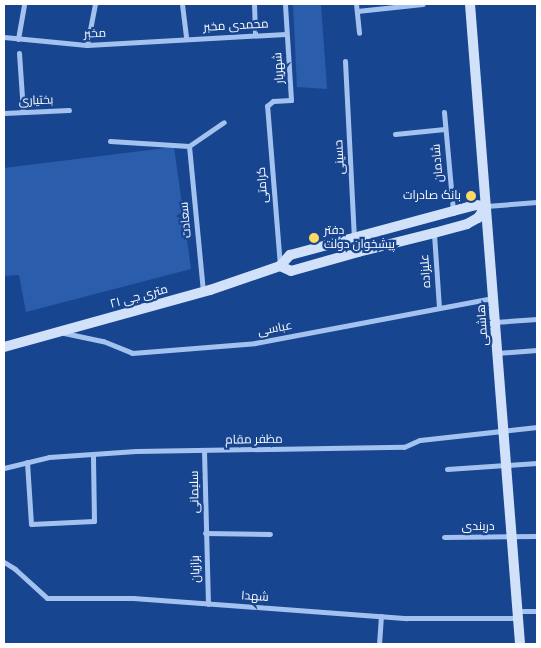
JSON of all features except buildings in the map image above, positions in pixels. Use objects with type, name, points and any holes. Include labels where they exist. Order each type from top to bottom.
[{"type":"main road","name":"هاشمی","points":[[470,4],[520,644]]},
{"type":"main road","name":"۲۱ متری جی","points":[[4,347],[203,292],[280,266],[290,255],[475,205],[486,206],[478,218],[434,233],[291,271],[280,266]]},
{"type":"street","points":[[18,39],[24,4]]},
{"type":"street","points":[[87,46],[95,4]]},
{"type":"street","points":[[182,4],[186,38]]},
{"type":"street","points":[[254,4],[255,35]]},
{"type":"street","name":"شهریار","points":[[270,102],[291,100],[285,4]]},
{"type":"street","points":[[356,4],[359,33]]},
{"type":"street","points":[[357,11],[423,4]]},
{"type":"street","name":"محمدی مخبر","points":[[186,38],[286,34]]},
{"type":"street","name":"مخبر","points":[[4,37],[87,46],[186,38]]},
{"type":"street","points":[[19,52],[23,111]]},
{"type":"street","name":"حسینی","points":[[345,61],[354,237],[358,252]]},
{"type":"street","name":"کرامتی","points":[[270,102],[267,106],[280,266]]},
{"type":"street","name":"بختیاری","points":[[4,112],[69,110]]},
{"type":"street","name":"شادمان","points":[[444,112],[453,211]]},
{"type":"street","points":[[110,141],[189,146],[224,122]]},
{"type":"street","points":[[395,134],[445,129]]},
{"type":"street","name":"سعادت","points":[[189,146],[203,292]]},
{"type":"street","points":[[486,206],[537,202]]},
{"type":"street","name":"علیزاده","points":[[434,233],[439,308]]},
{"type":"street","name":"عباسی","points":[[60,332],[103,341],[132,352],[255,343],[493,297]]},
{"type":"street","points":[[495,322],[537,319]]},
{"type":"street","points":[[498,353],[537,350]]},
{"type":"street","name":"مظفر مقام","points":[[4,468],[49,457],[136,451],[204,452],[404,447],[420,440],[537,426]]},
{"type":"street","name":"سلیمانی","points":[[204,452],[205,533]]},
{"type":"street","points":[[27,462],[31,524],[94,521],[93,454]]},
{"type":"street","points":[[448,469],[537,463]]},
{"type":"street","points":[[205,533],[270,534]]},
{"type":"street","name":"بزازیان","points":[[205,533],[208,604]]},
{"type":"street","name":"دربندی","points":[[444,537],[537,536]]},
{"type":"street","name":"شهدا","points":[[4,562],[15,569],[47,598],[133,598],[407,618],[518,614],[537,611]]},
{"type":"street","points":[[379,644],[380,616]]},
{"type":"shaded area","points":[[293,4],[321,4],[327,89],[297,87]]},
{"type":"shaded area","points":[[174,147],[191,269],[26,312],[19,275],[4,276],[4,168]]},
{"type":"place","name":"بانک صادرات","points":[[471,196]]},
{"type":"place","name":"دفتر پیشخوان دولت","points":[[314,238]]}]
